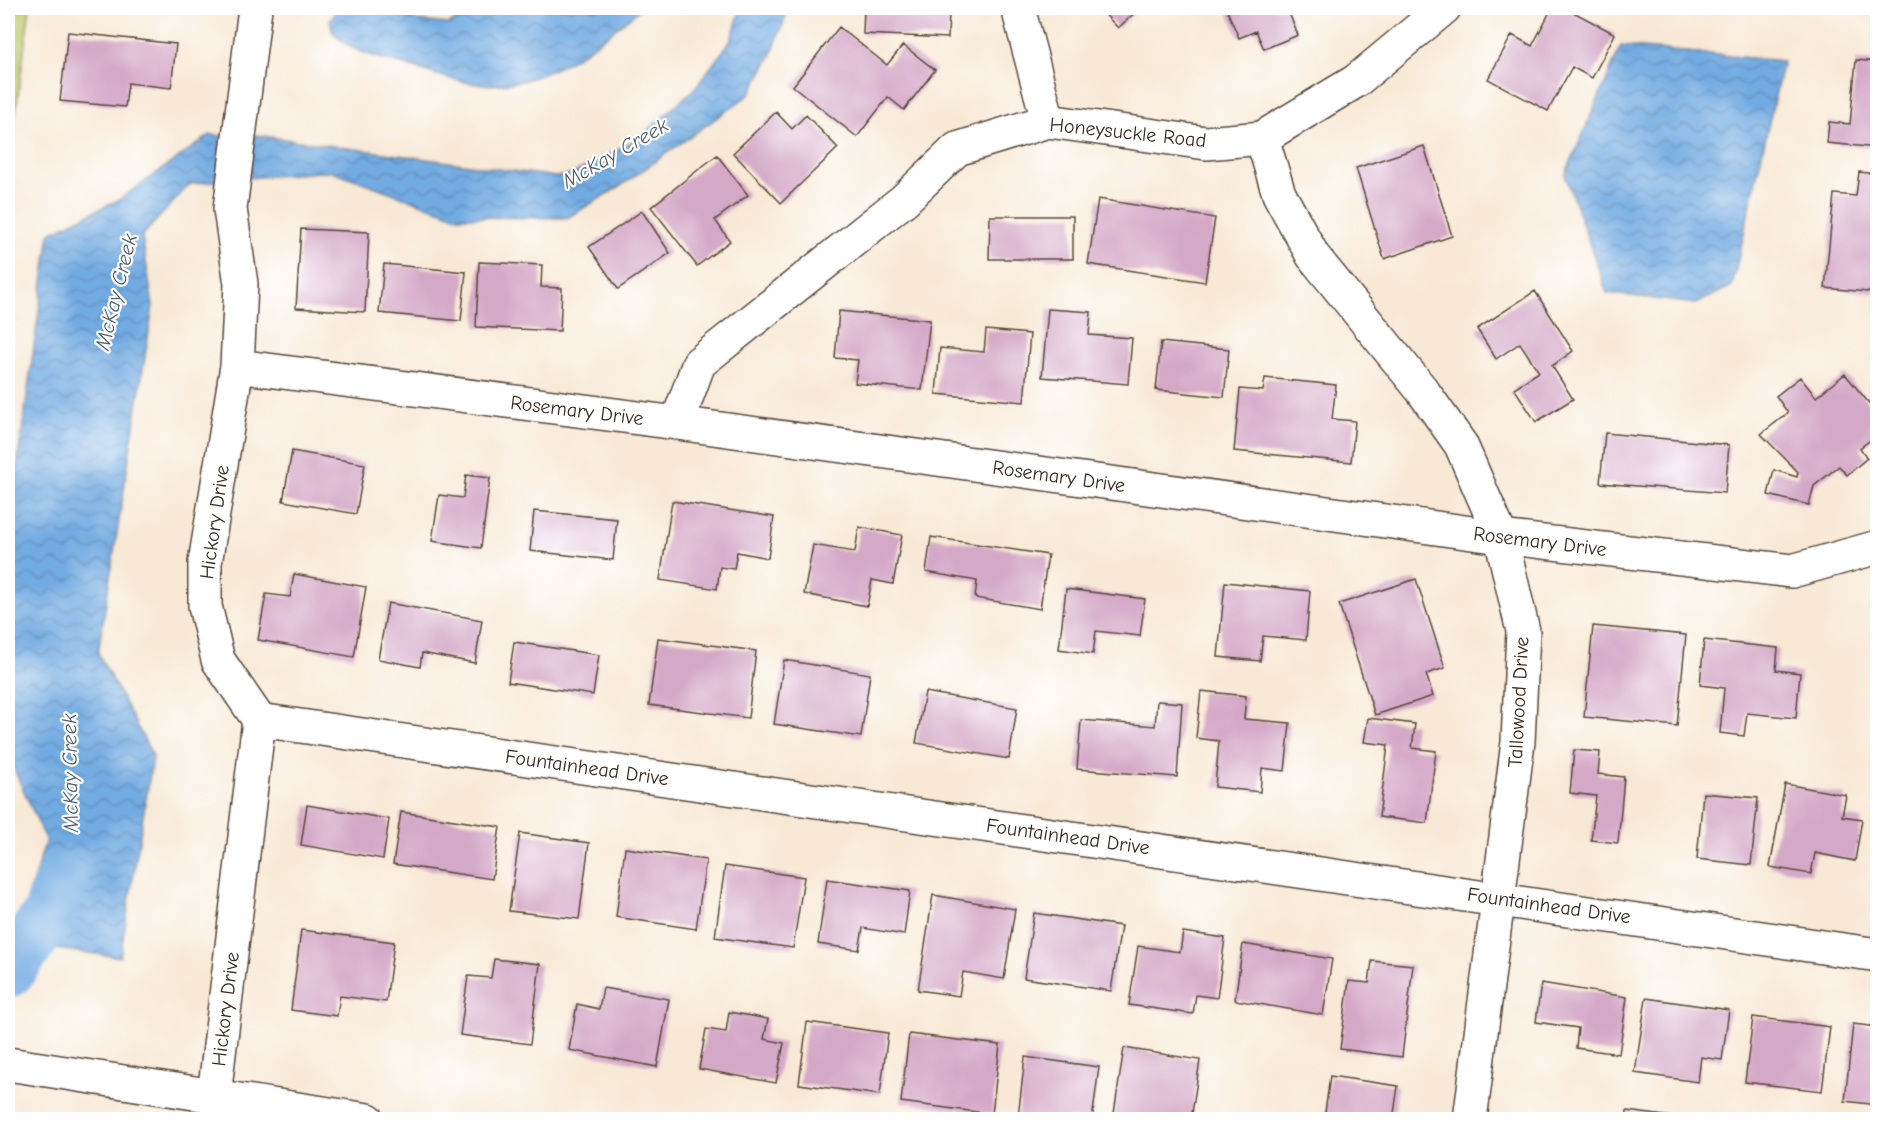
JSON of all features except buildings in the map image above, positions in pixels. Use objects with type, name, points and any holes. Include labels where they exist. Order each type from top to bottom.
[{"type":"street","name":"Hickory Drive","points":[[218,1108],[259,720],[218,660],[205,606],[205,563],[237,366],[241,284],[230,209],[255,8]]},
{"type":"street","points":[[1018,8],[1047,121]]},
{"type":"street","name":"Honeysuckle Road","points":[[677,423],[699,363],[904,200],[957,149],[1047,121],[1206,143],[1262,138],[1356,81],[1444,8]]},
{"type":"street","name":"Tallowood Drive","points":[[1262,138],[1279,194],[1313,256],[1422,390],[1461,445],[1501,537],[1522,631],[1518,742],[1470,1119]]},
{"type":"street","name":"Rosemary Drive","points":[[237,366],[677,423],[1501,537],[1792,571],[1878,547]]},
{"type":"street","name":"Fountainhead Drive","points":[[259,720],[1499,898],[1878,955]]},
{"type":"street","points":[[8,1064],[218,1108],[368,1119]]},
{"type":"green space","points":[[8,8],[30,8],[14,125],[8,124]]},
{"type":"water","points":[[339,8],[372,8],[418,21],[449,24],[474,8],[641,8],[594,45],[560,66],[523,81],[491,85],[453,79],[356,50],[339,39],[332,31],[330,20]]},
{"type":"water","points":[[741,8],[789,8],[771,56],[750,94],[619,187],[567,218],[458,217],[332,171],[249,178],[254,135],[556,177],[573,174],[639,138],[696,87],[731,40]]},
{"type":"water","points":[[1621,46],[1783,61],[1732,286],[1696,304],[1607,293],[1565,175]]},
{"type":"water","points":[[210,135],[222,136],[217,181],[190,184],[142,236],[153,306],[98,653],[153,756],[120,957],[13,944],[46,840],[8,756],[8,530],[50,233],[120,199]]},
{"type":"waterway","name":"McKay Creek","points":[[8,971],[50,914],[61,881]]}]
